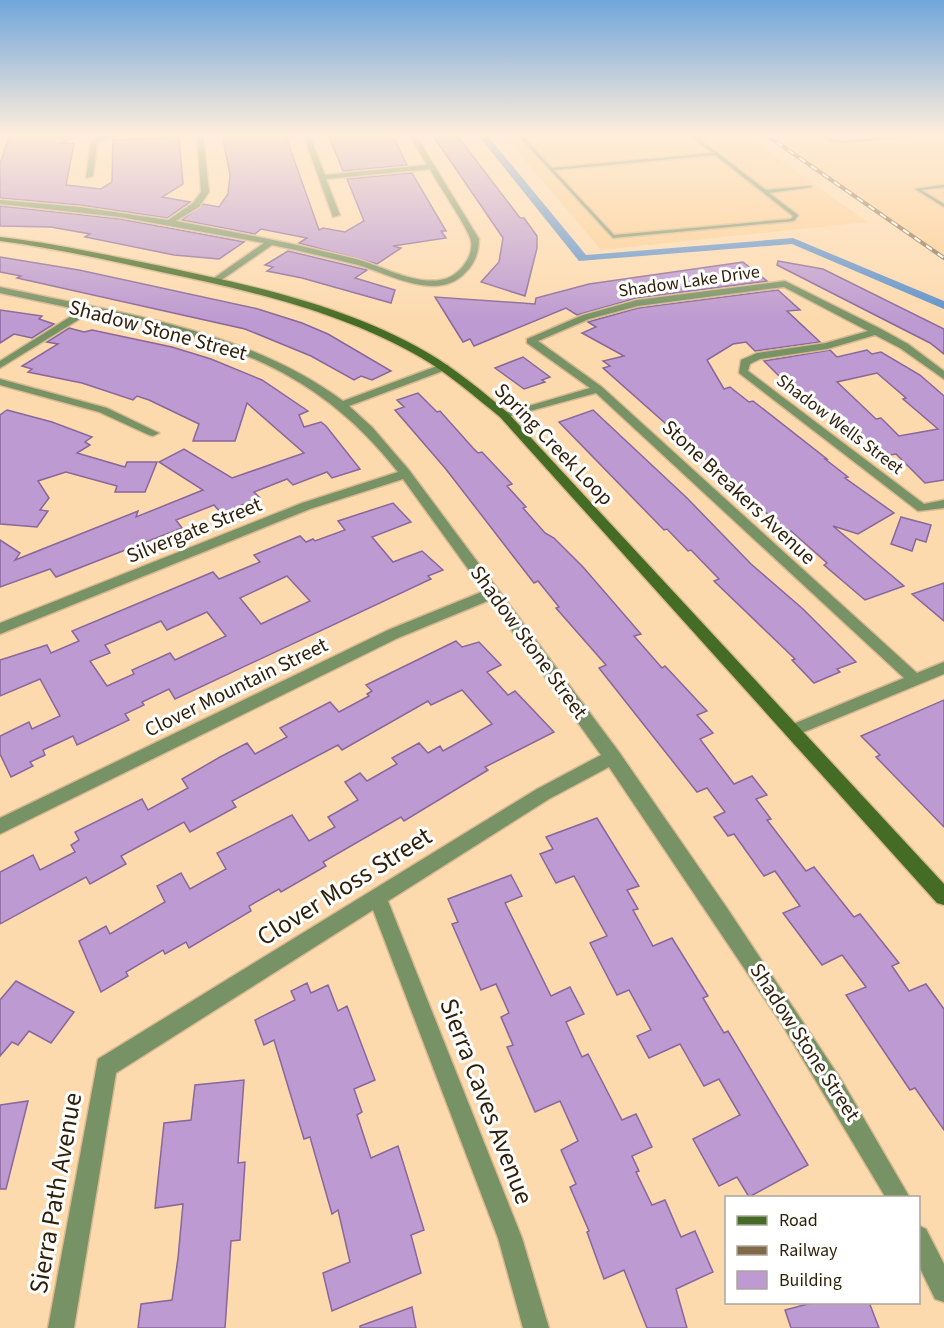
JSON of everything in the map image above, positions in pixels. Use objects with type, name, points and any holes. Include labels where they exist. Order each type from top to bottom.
[{"type":"street","points":[[167,224],[196,205],[203,196]]},
{"type":"street","points":[[329,196],[336,215]]},
{"type":"street","points":[[0,202],[87,210],[270,243],[436,284],[450,281],[462,272],[474,256],[476,247],[472,231],[450,196]]},
{"type":"street","name":"Spring Creek Loop","points":[[0,239],[62,248],[217,280],[300,300],[357,320],[392,336],[444,367],[504,416],[944,897]]},
{"type":"street","points":[[217,280],[270,243]]},
{"type":"street","name":"Shadow Lake Drive","points":[[531,341],[586,317],[628,305],[785,284],[878,331]]},
{"type":"street","name":"Shadow Stone Street","points":[[0,290],[184,332],[246,351],[303,378],[343,405],[381,442],[614,757],[807,1042],[854,1116],[898,1196]]},
{"type":"street","points":[[0,365],[88,310]]},
{"type":"street","points":[[878,331],[904,346],[944,376]]},
{"type":"street","name":"Shadow Wells Street","points":[[878,331],[827,346],[757,356],[744,364],[747,376],[922,508],[944,504]]},
{"type":"street","name":"Stone Breakers Avenue","points":[[531,341],[598,389],[915,680]]},
{"type":"street","points":[[343,405],[444,367]]},
{"type":"street","points":[[0,382],[103,410],[153,433]]},
{"type":"street","points":[[504,416],[598,389]]},
{"type":"street","name":"Silvergate Street","points":[[0,629],[306,506],[405,474]]},
{"type":"street","name":"Clover Mountain Street","points":[[0,826],[393,634],[493,593]]},
{"type":"street","points":[[792,731],[944,668]]},
{"type":"street","name":"Clover Moss Street","points":[[106,1067],[543,794],[614,757]]},
{"type":"street","name":"Sierra Caves Avenue","points":[[377,897],[510,1238],[536,1328]]},
{"type":"street","name":"Sierra Path Avenue","points":[[61,1328],[106,1067]]},
{"type":"street","points":[[920,1241],[944,1290]]},
{"type":"lane","points":[[576,196],[616,238],[792,220],[796,216],[769,196]]},
{"type":"lane","points":[[928,196],[944,206]]},
{"type":"shaded area","points":[[555,196],[831,196],[867,222],[601,250]]},
{"type":"shaded area","points":[[854,196],[944,196],[944,258]]},
{"type":"building","points":[[0,196],[164,196],[162,197],[190,202],[167,218],[80,205],[0,198]]},
{"type":"building","points":[[227,196],[307,196],[319,230],[323,228],[345,232],[364,221],[354,196],[425,196],[446,231],[441,231],[446,238],[393,246],[401,248],[377,264],[299,243],[307,238],[261,229],[255,234],[182,220],[203,204],[219,207]]},
{"type":"building","points":[[474,196],[503,196],[537,236],[537,248],[525,296],[481,282],[499,262],[503,238]]},
{"type":"building","points":[[0,206],[120,219],[244,242],[219,259],[174,255],[85,237],[90,234],[51,227],[0,226]]},
{"type":"building","points":[[288,251],[367,270],[355,278],[395,290],[391,303],[302,278],[267,271],[273,267],[265,265]]},
{"type":"building","points":[[0,257],[79,270],[258,309],[328,334],[391,371],[372,380],[361,376],[354,380],[311,356],[245,329],[17,278],[21,276],[0,272]]},
{"type":"building","points":[[778,261],[823,269],[944,329],[944,354],[930,343],[777,265]]},
{"type":"building","points":[[743,262],[767,281],[637,298],[577,315],[566,308],[474,346],[470,339],[463,342],[435,297],[535,304],[536,298],[589,284]]},
{"type":"building","points":[[778,290],[800,310],[787,311],[820,342],[755,351],[746,342],[733,344],[707,360],[724,389],[730,387],[749,402],[753,401],[848,477],[845,478],[894,513],[858,534],[833,526],[904,586],[865,600],[824,565],[827,563],[791,531],[788,532],[603,368],[610,366],[603,361],[624,356],[582,333],[596,327],[588,322],[638,308]]},
{"type":"building","points":[[0,310],[42,316],[39,319],[54,324],[32,338],[14,334],[0,343]]},
{"type":"building","points":[[69,328],[84,332],[92,330],[172,347],[211,359],[262,380],[308,411],[299,415],[304,427],[321,422],[326,426],[360,469],[332,478],[327,472],[293,485],[287,479],[254,492],[260,498],[221,513],[214,505],[176,520],[182,528],[56,577],[50,569],[0,587],[0,540],[20,553],[15,560],[138,511],[136,517],[203,490],[159,462],[184,449],[232,478],[304,453],[247,403],[235,441],[193,441],[199,424],[149,400],[137,396],[133,400],[82,383],[28,372],[32,369],[22,366],[58,344],[47,342]]},
{"type":"building","points":[[830,350],[837,357],[867,350],[872,354],[881,352],[920,375],[944,396],[944,480],[925,483],[896,454],[884,456],[865,438],[859,439],[841,421],[836,422],[820,406],[815,407],[796,387],[790,387],[764,361]],"holes":[[[877,373],[906,398],[903,399],[938,429],[899,436],[881,418],[876,419],[837,382]]]},
{"type":"building","points":[[523,357],[550,377],[542,380],[545,382],[524,389],[495,368]]},
{"type":"building","points":[[418,393],[437,412],[440,411],[473,448],[478,453],[482,452],[512,484],[507,486],[526,507],[523,508],[545,533],[554,538],[583,567],[641,634],[634,636],[662,668],[665,666],[707,711],[697,715],[713,733],[700,739],[734,784],[752,776],[767,795],[756,799],[771,819],[767,820],[806,871],[814,867],[854,917],[860,914],[899,963],[892,966],[909,991],[926,984],[944,1009],[944,1130],[915,1088],[910,1090],[846,995],[866,987],[842,955],[822,965],[783,913],[800,906],[775,871],[764,876],[734,834],[728,836],[714,817],[725,812],[707,788],[697,792],[599,668],[606,665],[556,608],[559,607],[538,581],[534,583],[445,468],[395,410],[404,407],[397,400]]},
{"type":"building","points":[[7,410],[52,422],[92,437],[85,442],[90,445],[77,453],[125,467],[127,462],[157,462],[145,492],[115,492],[117,486],[66,472],[38,481],[49,498],[40,510],[48,511],[37,527],[0,524],[0,415]]},
{"type":"building","points":[[593,410],[687,498],[751,564],[803,609],[856,662],[837,669],[840,672],[814,683],[792,660],[795,659],[714,581],[719,579],[691,550],[688,551],[667,529],[664,530],[559,422]]},
{"type":"building","points":[[393,503],[411,522],[372,537],[393,562],[422,551],[443,570],[428,576],[431,579],[175,699],[169,689],[142,702],[144,705],[125,714],[129,720],[77,745],[73,736],[43,750],[45,755],[30,762],[33,766],[11,777],[0,754],[0,736],[29,722],[32,729],[60,716],[40,679],[0,696],[0,660],[47,645],[51,653],[79,641],[72,631],[213,572],[219,579],[260,562],[254,555],[300,536],[306,542],[313,539],[315,541],[345,530],[338,521]],"holes":[[[287,576],[310,601],[261,624],[240,598]],[[207,612],[226,636],[175,660],[170,653],[132,670],[134,674],[107,686],[90,661],[110,653],[105,645],[161,621],[167,630]]]},
{"type":"building","points":[[901,517],[931,525],[926,542],[916,539],[912,551],[891,544]]},
{"type":"building","points":[[944,583],[944,621],[912,594]]},
{"type":"building","points":[[456,641],[462,647],[479,642],[501,665],[487,672],[508,695],[515,691],[554,732],[485,767],[488,770],[404,821],[401,817],[323,862],[326,866],[281,892],[279,889],[249,906],[251,911],[189,948],[186,942],[165,954],[163,950],[126,972],[128,976],[101,992],[79,941],[106,926],[110,934],[165,902],[157,886],[181,873],[190,889],[226,869],[217,853],[292,815],[309,841],[335,827],[328,817],[358,800],[345,782],[360,773],[367,781],[397,764],[392,758],[419,743],[428,753],[440,746],[443,751],[492,724],[462,690],[431,705],[428,701],[342,750],[338,745],[232,801],[236,807],[190,832],[184,822],[121,856],[126,864],[90,884],[86,877],[0,924],[0,872],[33,855],[40,870],[75,852],[71,845],[79,840],[75,832],[142,799],[148,810],[188,788],[182,779],[220,757],[247,743],[255,754],[287,737],[280,728],[330,702],[339,712],[369,696],[367,694],[372,691],[366,685]]},
{"type":"building","points":[[944,700],[944,827],[876,757],[880,755],[861,736]]},
{"type":"building","points":[[597,818],[639,886],[627,890],[638,909],[633,910],[653,946],[672,938],[708,996],[703,998],[724,1033],[728,1031],[808,1165],[751,1196],[748,1196],[737,1177],[719,1186],[693,1139],[740,1115],[719,1079],[704,1086],[680,1044],[649,1058],[637,1036],[651,1030],[629,990],[617,995],[590,943],[607,936],[574,876],[556,883],[540,854],[553,849],[546,837]]},
{"type":"building","points":[[511,875],[522,896],[505,903],[551,996],[570,987],[584,1014],[566,1022],[582,1057],[588,1054],[622,1120],[636,1114],[652,1147],[632,1156],[639,1171],[636,1172],[652,1205],[665,1200],[681,1237],[695,1231],[713,1272],[676,1289],[687,1328],[647,1328],[624,1270],[604,1279],[587,1232],[589,1231],[570,1187],[576,1184],[561,1150],[578,1141],[560,1101],[535,1112],[507,1047],[513,1045],[501,1017],[509,1013],[496,984],[481,990],[452,924],[458,922],[448,899]]},
{"type":"building","points":[[16,981],[74,1012],[51,1043],[29,1031],[18,1045],[12,1042],[0,1056],[0,1000]]},
{"type":"building","points":[[307,983],[311,993],[328,985],[338,1011],[347,1006],[375,1080],[354,1089],[362,1112],[357,1115],[371,1158],[398,1146],[424,1230],[411,1235],[421,1273],[332,1311],[323,1273],[350,1262],[338,1210],[332,1214],[310,1137],[304,1139],[274,1040],[264,1045],[255,1020],[295,1000],[291,991]]},
{"type":"building","points":[[244,1080],[238,1163],[245,1162],[240,1240],[231,1241],[225,1328],[138,1328],[141,1304],[172,1300],[178,1258],[183,1204],[155,1208],[164,1123],[191,1120],[195,1085]]},
{"type":"building","points":[[28,1101],[6,1189],[0,1189],[0,1105]]},
{"type":"building","points":[[808,1304],[870,1304],[879,1328],[791,1328],[785,1310]]},
{"type":"building","points":[[412,1307],[416,1328],[360,1328],[360,1326]]},
{"type":"waterway","points":[[532,196],[583,259],[793,241],[944,305]]},
{"type":"railway","points":[[854,196],[944,258]]}]
